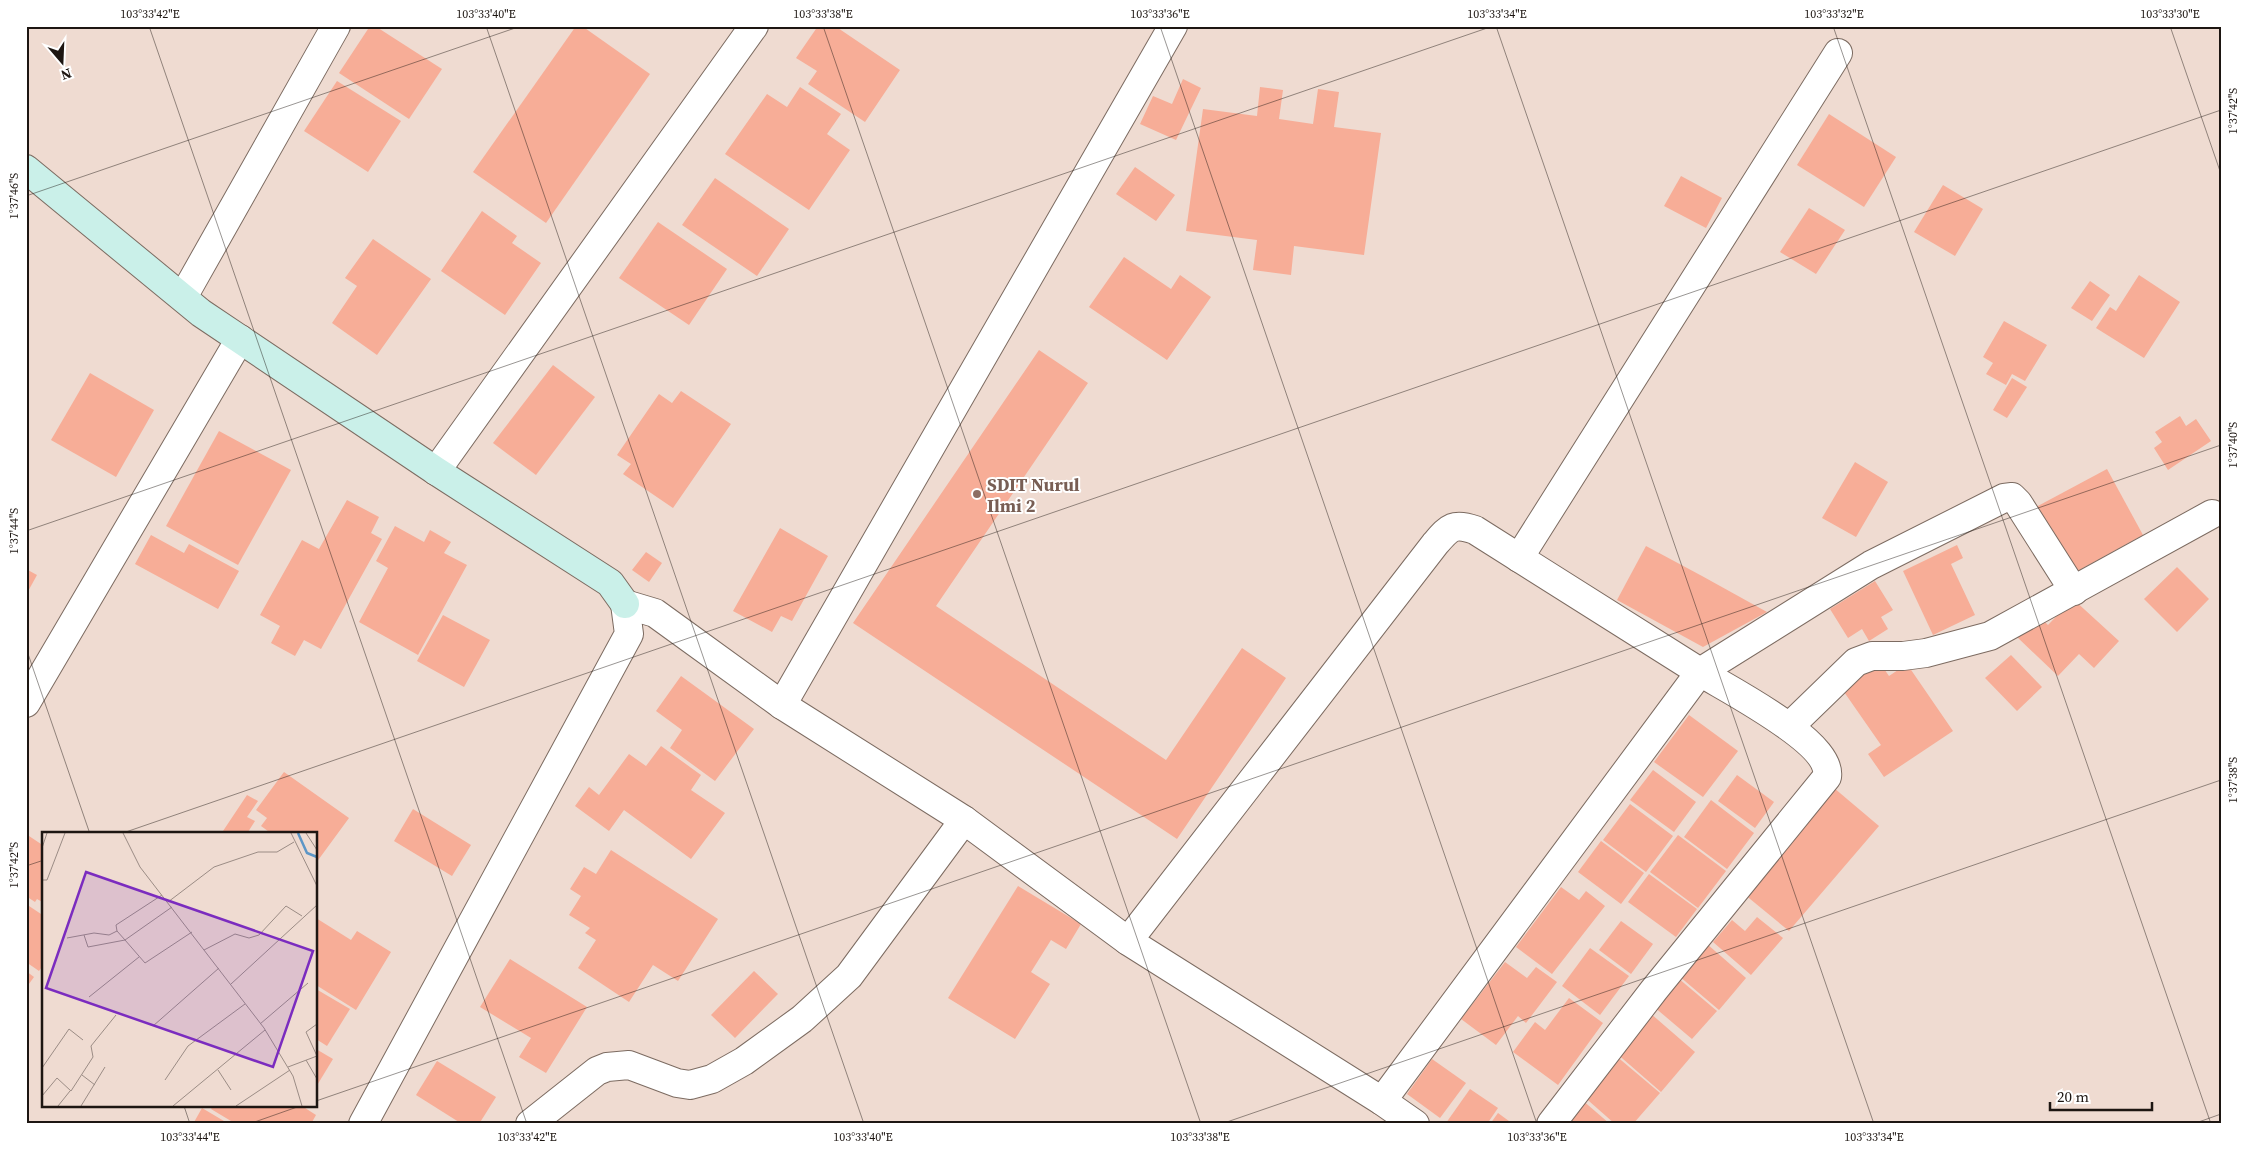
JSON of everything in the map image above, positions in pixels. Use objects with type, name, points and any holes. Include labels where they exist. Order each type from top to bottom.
[{"type":"street","points":[[183,297],[336,26]]},
{"type":"street","points":[[436,472],[754,26]]},
{"type":"street","points":[[782,705],[1173,26]]},
{"type":"street","points":[[1519,558],[1838,53]]},
{"type":"street","points":[[26,169],[201,312],[436,472],[610,583],[625,604],[629,634],[363,1124]]},
{"type":"street","points":[[26,702],[240,339]]},
{"type":"street","points":[[1382,1101],[1700,672],[1871,565],[2004,498],[2012,497],[2018,503],[2074,591]]},
{"type":"street","points":[[1790,726],[1860,660],[1872,656],[1920,654],[1976,641],[2005,629],[2212,514]]},
{"type":"street","points":[[1128,941],[1448,530],[1458,526],[1475,530],[1700,672],[1790,726],[1823,758],[1828,769],[1827,777],[1654,990],[1551,1124]]},
{"type":"street","points":[[625,604],[655,613],[782,705],[964,820],[1128,941],[1382,1101],[1415,1124]]},
{"type":"street","points":[[530,1124],[591,1075],[607,1067],[629,1065],[677,1084],[690,1085],[712,1079],[744,1060],[802,1019],[849,976],[964,820]]},
{"type":"building","points":[[370,26],[375,26],[442,69],[409,119],[339,73]]},
{"type":"building","points":[[576,26],[582,26],[650,74],[546,223],[473,172]]},
{"type":"building","points":[[818,26],[835,26],[900,70],[865,122],[808,84],[817,71],[796,58]]},
{"type":"building","points":[[1183,79],[1201,88],[1176,140],[1140,124],[1153,96],[1172,104]]},
{"type":"building","points":[[337,81],[401,121],[368,172],[304,131]]},
{"type":"building","points":[[800,87],[841,114],[827,134],[850,150],[809,210],[725,154],[767,94],[787,107]]},
{"type":"building","points":[[1260,87],[1283,90],[1279,119],[1313,124],[1318,89],[1339,92],[1334,127],[1381,133],[1364,255],[1294,246],[1291,275],[1253,270],[1257,240],[1186,231],[1203,109],[1257,116]]},
{"type":"building","points":[[1829,114],[1896,157],[1864,207],[1797,165]]},
{"type":"building","points":[[1135,167],[1175,195],[1156,221],[1116,194]]},
{"type":"building","points":[[1681,176],[1722,198],[1706,228],[1664,206]]},
{"type":"building","points":[[715,178],[789,229],[757,276],[682,225]]},
{"type":"building","points":[[1943,185],[1983,209],[1955,256],[1914,232]]},
{"type":"building","points":[[1809,208],[1845,230],[1816,274],[1780,252]]},
{"type":"building","points":[[482,211],[517,236],[512,243],[541,263],[505,315],[441,271]]},
{"type":"building","points":[[658,222],[727,269],[689,325],[619,278]]},
{"type":"building","points":[[373,239],[431,279],[377,355],[332,323],[357,286],[345,278]]},
{"type":"building","points":[[1124,257],[1171,289],[1180,275],[1211,297],[1167,360],[1089,307]]},
{"type":"building","points":[[2139,275],[2180,302],[2144,358],[2096,328],[2110,307],[2116,311]]},
{"type":"building","points":[[2090,281],[2110,295],[2092,321],[2071,308]]},
{"type":"building","points":[[2004,321],[2047,345],[2025,381],[2012,374],[2006,385],[1986,374],[1993,363],[1983,357]]},
{"type":"building","name":"SDIT Nurul Ilmi 2","points":[[1039,350],[1088,383],[936,606],[1166,760],[1242,648],[1286,678],[1177,839],[853,623]]},
{"type":"building","points":[[553,365],[595,397],[536,475],[493,443]]},
{"type":"building","points":[[90,373],[154,410],[116,477],[51,440]]},
{"type":"building","points":[[2012,378],[2027,387],[2007,418],[1993,410]]},
{"type":"building","points":[[681,391],[731,424],[673,508],[623,474],[631,464],[617,455],[659,394],[672,403]]},
{"type":"building","points":[[2180,416],[2186,426],[2196,419],[2211,441],[2168,470],[2154,448],[2162,442],[2155,432]]},
{"type":"building","points":[[219,431],[291,470],[238,565],[166,526]]},
{"type":"building","points":[[1855,462],[1888,482],[1856,537],[1822,518]]},
{"type":"building","points":[[2107,469],[2143,535],[2072,574],[2036,507]]},
{"type":"building","points":[[347,500],[379,517],[371,533],[382,539],[321,649],[304,640],[295,656],[271,643],[280,626],[260,615],[302,540],[319,549]]},
{"type":"building","points":[[395,526],[424,542],[430,530],[451,542],[444,553],[467,565],[418,655],[359,622],[388,568],[376,561]]},
{"type":"building","points":[[780,528],[828,556],[792,621],[781,616],[772,632],[733,611]]},
{"type":"building","points":[[151,535],[184,553],[189,544],[239,571],[218,609],[135,564]]},
{"type":"building","points":[[1957,545],[1963,558],[1951,564],[1975,615],[1933,635],[1903,571]]},
{"type":"building","points":[[1646,546],[1767,612],[1703,647],[1617,600]]},
{"type":"building","points":[[646,552],[662,563],[649,582],[632,570]]},
{"type":"building","points":[[2177,567],[2209,599],[2177,632],[2144,599]]},
{"type":"building","points":[[26,569],[37,575],[26,595]]},
{"type":"building","points":[[1875,581],[1893,610],[1881,617],[1888,629],[1869,641],[1862,629],[1848,638],[1830,609]]},
{"type":"building","points":[[2073,599],[2119,641],[2094,668],[2079,654],[2058,676],[2017,637],[2038,615],[2048,625]]},
{"type":"building","points":[[443,615],[490,640],[464,687],[417,661]]},
{"type":"building","points":[[2011,655],[2042,687],[2017,711],[1985,678]]},
{"type":"building","points":[[1880,663],[1889,676],[1907,664],[1953,731],[1884,777],[1868,754],[1881,745],[1842,689]]},
{"type":"building","points":[[681,676],[754,729],[715,781],[670,748],[682,730],[656,711]]},
{"type":"building","points":[[1689,715],[1738,751],[1703,797],[1654,762]]},
{"type":"building","points":[[661,746],[701,775],[691,790],[725,813],[691,859],[624,810],[609,831],[575,806],[589,787],[599,795],[629,754],[646,766]]},
{"type":"building","points":[[1653,770],[1696,802],[1674,832],[1630,800]]},
{"type":"building","points":[[284,772],[349,818],[318,860],[318,832],[269,832],[261,826],[267,818],[256,810]]},
{"type":"building","points":[[1737,775],[1774,802],[1755,828],[1718,801]]},
{"type":"building","points":[[1834,788],[1879,826],[1789,931],[1744,894]]},
{"type":"building","points":[[247,795],[258,801],[247,817],[255,821],[248,832],[222,832]]},
{"type":"building","points":[[1711,800],[1754,833],[1727,869],[1684,837]]},
{"type":"building","points":[[1630,804],[1673,836],[1646,872],[1603,840]]},
{"type":"building","points":[[413,809],[471,845],[452,876],[394,841]]},
{"type":"building","points":[[26,834],[42,845],[42,902],[37,899],[35,902],[26,896]]},
{"type":"building","points":[[1678,835],[1726,871],[1698,908],[1650,872]]},
{"type":"building","points":[[1601,841],[1644,873],[1621,904],[1578,872]]},
{"type":"building","points":[[611,850],[718,919],[678,981],[653,965],[629,1002],[578,968],[596,940],[585,933],[590,928],[569,915],[581,896],[570,889],[584,867],[596,874]]},
{"type":"building","points":[[1649,874],[1697,909],[1676,937],[1628,902]]},
{"type":"building","points":[[1018,886],[1081,924],[1066,949],[1051,940],[1031,972],[1050,984],[1015,1039],[948,998]]},
{"type":"building","points":[[1561,887],[1579,900],[1586,891],[1605,906],[1552,974],[1516,947]]},
{"type":"building","points":[[26,904],[42,915],[42,967],[39,971],[26,962]]},
{"type":"building","points":[[1757,917],[1783,938],[1751,975],[1713,942],[1732,920],[1745,931]]},
{"type":"building","points":[[318,919],[351,940],[357,931],[391,952],[356,1010],[318,986]]},
{"type":"building","points":[[1621,921],[1653,944],[1631,974],[1599,950]]},
{"type":"building","points":[[1707,944],[1746,978],[1719,1010],[1679,976]]},
{"type":"building","points":[[1590,948],[1629,976],[1600,1015],[1562,986]]},
{"type":"building","points":[[510,959],[587,1007],[546,1073],[519,1057],[531,1038],[480,1007]]},
{"type":"building","points":[[1505,962],[1527,978],[1536,967],[1557,982],[1526,1023],[1518,1016],[1496,1045],[1461,1019]]},
{"type":"building","points":[[26,971],[34,977],[26,988]]},
{"type":"building","points":[[754,971],[778,994],[735,1038],[711,1015]]},
{"type":"building","points":[[1678,978],[1717,1011],[1692,1039],[1653,1006]]},
{"type":"building","points":[[318,990],[350,1009],[327,1046],[318,1040]]},
{"type":"building","points":[[1569,998],[1603,1023],[1558,1085],[1513,1052],[1535,1022],[1545,1030]]},
{"type":"building","points":[[1650,1013],[1695,1052],[1661,1092],[1615,1052]]},
{"type":"building","points":[[318,1050],[333,1059],[318,1084]]},
{"type":"building","points":[[1615,1055],[1660,1093],[1633,1124],[1615,1124],[1581,1094]]},
{"type":"building","points":[[1432,1059],[1466,1083],[1440,1118],[1407,1094]]},
{"type":"building","points":[[437,1061],[496,1097],[479,1124],[462,1124],[416,1095]]},
{"type":"building","points":[[1470,1089],[1498,1108],[1487,1124],[1447,1124],[1446,1123]]},
{"type":"building","points":[[1581,1099],[1610,1124],[1559,1124]]},
{"type":"building","points":[[202,1108],[229,1124],[193,1124]]},
{"type":"building","points":[[305,1108],[316,1115],[311,1124],[236,1124],[211,1109]]},
{"type":"building","points":[[1498,1113],[1513,1124],[1490,1124]]},
{"type":"place","name":"SDIT Nurul Ilmi 2","points":[[977,494]]}]
